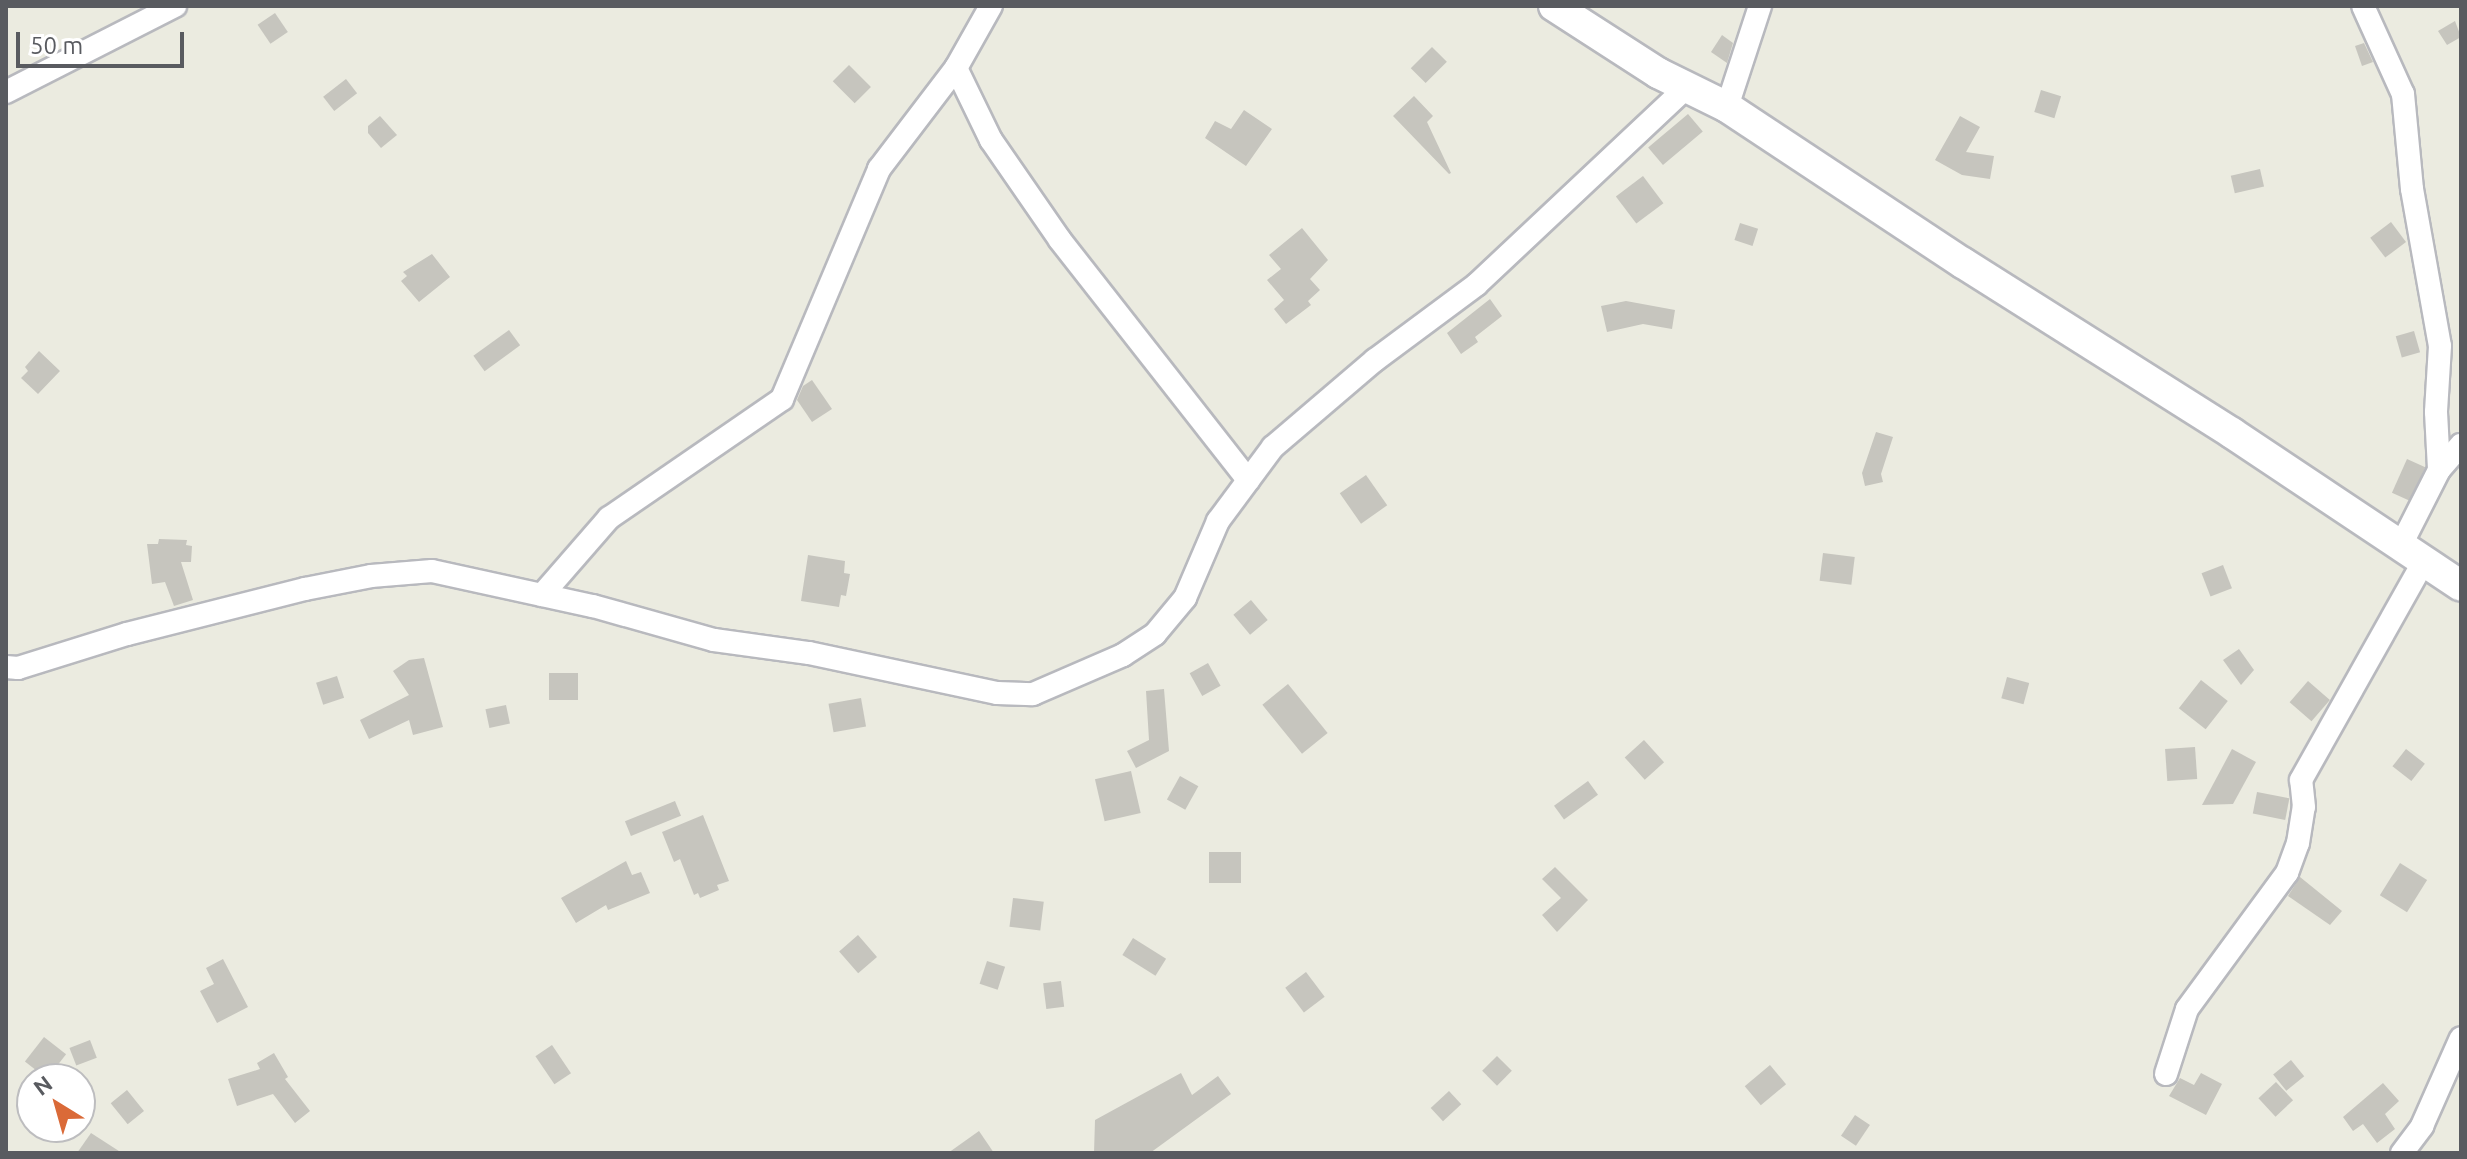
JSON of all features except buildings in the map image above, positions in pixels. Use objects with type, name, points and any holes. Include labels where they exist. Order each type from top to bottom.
[{"type":"street","points":[[6,92],[175,6]]},
{"type":"street","points":[[542,595],[609,518],[782,399],[879,169],[956,68],[991,6]]},
{"type":"street","points":[[1554,6],[1658,73],[1727,107],[1963,263],[2232,433],[2461,586]]},
{"type":"street","points":[[1727,107],[1760,6]]},
{"type":"street","points":[[2166,1074],[2187,1009],[2287,873],[2298,843],[2304,807],[2301,780],[2412,555],[2439,470],[2436,412],[2440,346],[2412,189],[2403,94],[2363,6]]},
{"type":"street","points":[[956,68],[991,140],[1060,240],[1248,480]]},
{"type":"street","points":[[6,667],[18,668],[127,634],[231,607],[371,576],[432,571],[542,595],[714,640],[809,653],[997,693],[1033,694],[1123,655],[1155,634],[1185,598],[1218,521],[1273,447],[1375,360],[1476,285],[1688,86]]},
{"type":"street","points":[[2439,470],[2461,445]]},
{"type":"street","points":[[2402,1153],[2422,1126],[2461,1038]]}]
